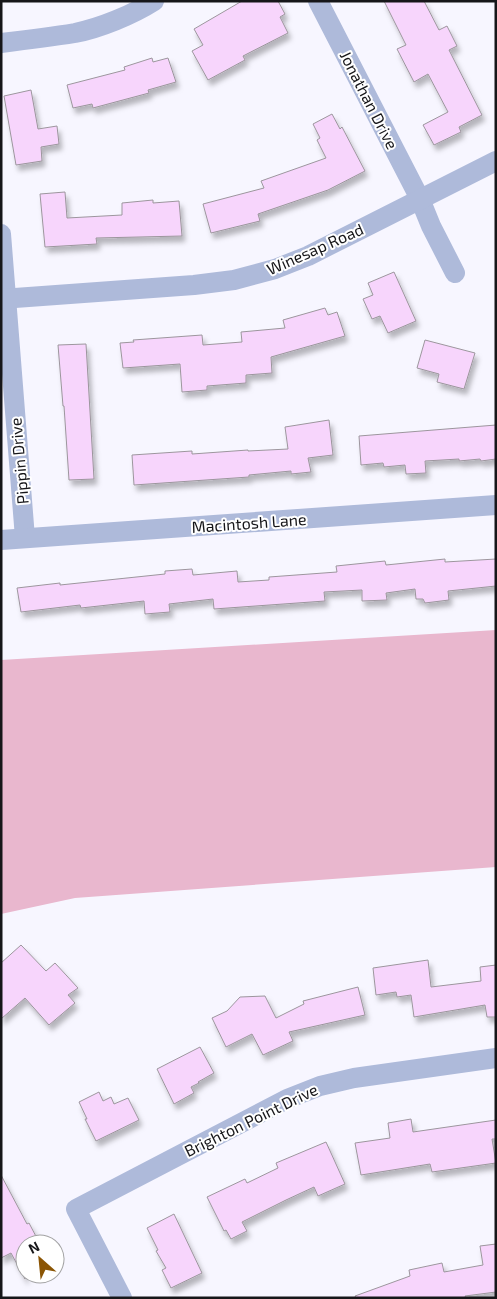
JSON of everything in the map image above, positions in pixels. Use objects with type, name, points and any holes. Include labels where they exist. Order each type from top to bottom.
[{"type":"street","name":"Jonathan Drive","points":[[318,1],[420,199],[431,226],[455,272]]},
{"type":"street","points":[[1,43],[77,33],[110,22],[148,3]]},
{"type":"street","name":"Winesap Road","points":[[4,298],[194,285],[234,280],[275,269],[308,256],[496,161]]},
{"type":"street","name":"Pippin Drive","points":[[1,234],[4,298],[25,538]]},
{"type":"street","name":"Macintosh Lane","points":[[1,540],[496,505]]},
{"type":"street","name":"Brighton Point Drive","points":[[122,1298],[76,1208],[287,1099],[320,1086],[354,1078],[496,1058]]},
{"type":"shaded area","points":[[496,630],[496,867],[75,898],[1,914],[1,660]]},
{"type":"building","points":[[242,1],[278,1],[285,14],[280,17],[288,33],[243,56],[245,60],[208,80],[192,51],[203,45],[194,29]]},
{"type":"building","points":[[384,1],[424,1],[439,30],[447,26],[457,46],[449,50],[482,115],[459,127],[461,132],[434,145],[423,125],[448,112],[428,74],[414,82],[397,49],[406,45]]},
{"type":"building","points":[[152,58],[153,62],[168,58],[176,82],[148,90],[149,93],[93,108],[92,104],[73,108],[67,85],[125,70],[124,67]]},
{"type":"building","points":[[31,90],[38,129],[57,126],[59,144],[41,147],[42,161],[16,165],[4,96]]},
{"type":"building","points":[[332,114],[340,129],[342,127],[365,171],[328,190],[258,214],[260,221],[211,233],[203,204],[264,188],[261,181],[326,158],[317,140],[320,138],[313,124]]},
{"type":"building","points":[[65,192],[67,218],[122,215],[122,203],[153,200],[153,203],[179,201],[182,236],[96,238],[97,244],[45,247],[40,194]]},
{"type":"building","points":[[394,272],[416,321],[388,333],[380,316],[372,319],[363,299],[373,295],[368,283]]},
{"type":"building","points":[[325,308],[328,315],[337,312],[345,336],[271,357],[272,373],[246,375],[246,383],[207,386],[207,390],[182,392],[180,364],[123,368],[120,343],[134,342],[133,340],[202,335],[203,345],[242,342],[241,332],[285,328],[283,320]]},
{"type":"building","points":[[425,340],[475,353],[464,389],[437,382],[439,374],[417,368]]},
{"type":"building","points":[[86,344],[94,479],[69,480],[58,345]]},
{"type":"building","points":[[329,420],[333,455],[308,458],[311,472],[291,474],[291,471],[249,475],[249,477],[134,485],[132,455],[192,451],[192,454],[288,449],[285,427]]},
{"type":"building","points":[[496,425],[496,459],[481,461],[480,459],[459,461],[459,459],[425,461],[426,473],[406,474],[405,465],[384,467],[383,463],[361,465],[359,436]]},
{"type":"building","points":[[445,559],[445,562],[496,559],[496,586],[448,591],[449,600],[425,603],[423,599],[416,599],[415,589],[386,593],[387,600],[362,601],[362,590],[324,592],[325,601],[214,609],[213,599],[169,604],[170,612],[145,614],[144,601],[81,608],[80,605],[21,612],[17,588],[165,574],[165,571],[192,569],[193,575],[237,571],[238,582],[269,580],[269,577],[337,572],[336,566],[385,561],[386,565]]},
{"type":"building","points":[[21,945],[46,971],[55,963],[78,988],[68,995],[75,1003],[49,1025],[25,998],[1,1019],[1,963]]},
{"type":"building","points":[[428,960],[431,987],[481,981],[480,967],[496,965],[496,1017],[487,1017],[485,1005],[414,1017],[411,995],[397,997],[396,992],[376,995],[373,968]]},
{"type":"building","points":[[358,987],[365,1015],[289,1032],[293,1041],[263,1055],[252,1034],[226,1047],[212,1018],[227,1011],[240,997],[265,996],[276,1018],[304,1004],[303,1001]]},
{"type":"building","points":[[200,1047],[214,1073],[191,1087],[194,1093],[174,1104],[157,1069]]},
{"type":"building","points":[[99,1092],[103,1101],[111,1097],[114,1104],[128,1098],[139,1120],[96,1141],[79,1102]]},
{"type":"building","points":[[411,1119],[413,1132],[496,1120],[496,1139],[492,1139],[496,1163],[432,1172],[430,1164],[361,1175],[355,1143],[390,1138],[388,1123]]},
{"type":"building","points":[[326,1142],[345,1184],[318,1196],[314,1187],[286,1200],[242,1222],[247,1231],[231,1239],[226,1230],[224,1231],[207,1197],[245,1179],[247,1183],[278,1168],[276,1163]]},
{"type":"building","points":[[1,1175],[27,1224],[29,1223],[35,1234],[15,1234],[15,1260],[11,1253],[1,1258]]},
{"type":"building","points":[[174,1214],[202,1273],[171,1288],[162,1270],[166,1268],[156,1251],[158,1250],[147,1228]]},
{"type":"building","points":[[496,1244],[496,1292],[465,1296],[466,1298],[356,1298],[355,1296],[410,1276],[409,1270],[442,1263],[444,1272],[483,1265],[480,1246]]}]
